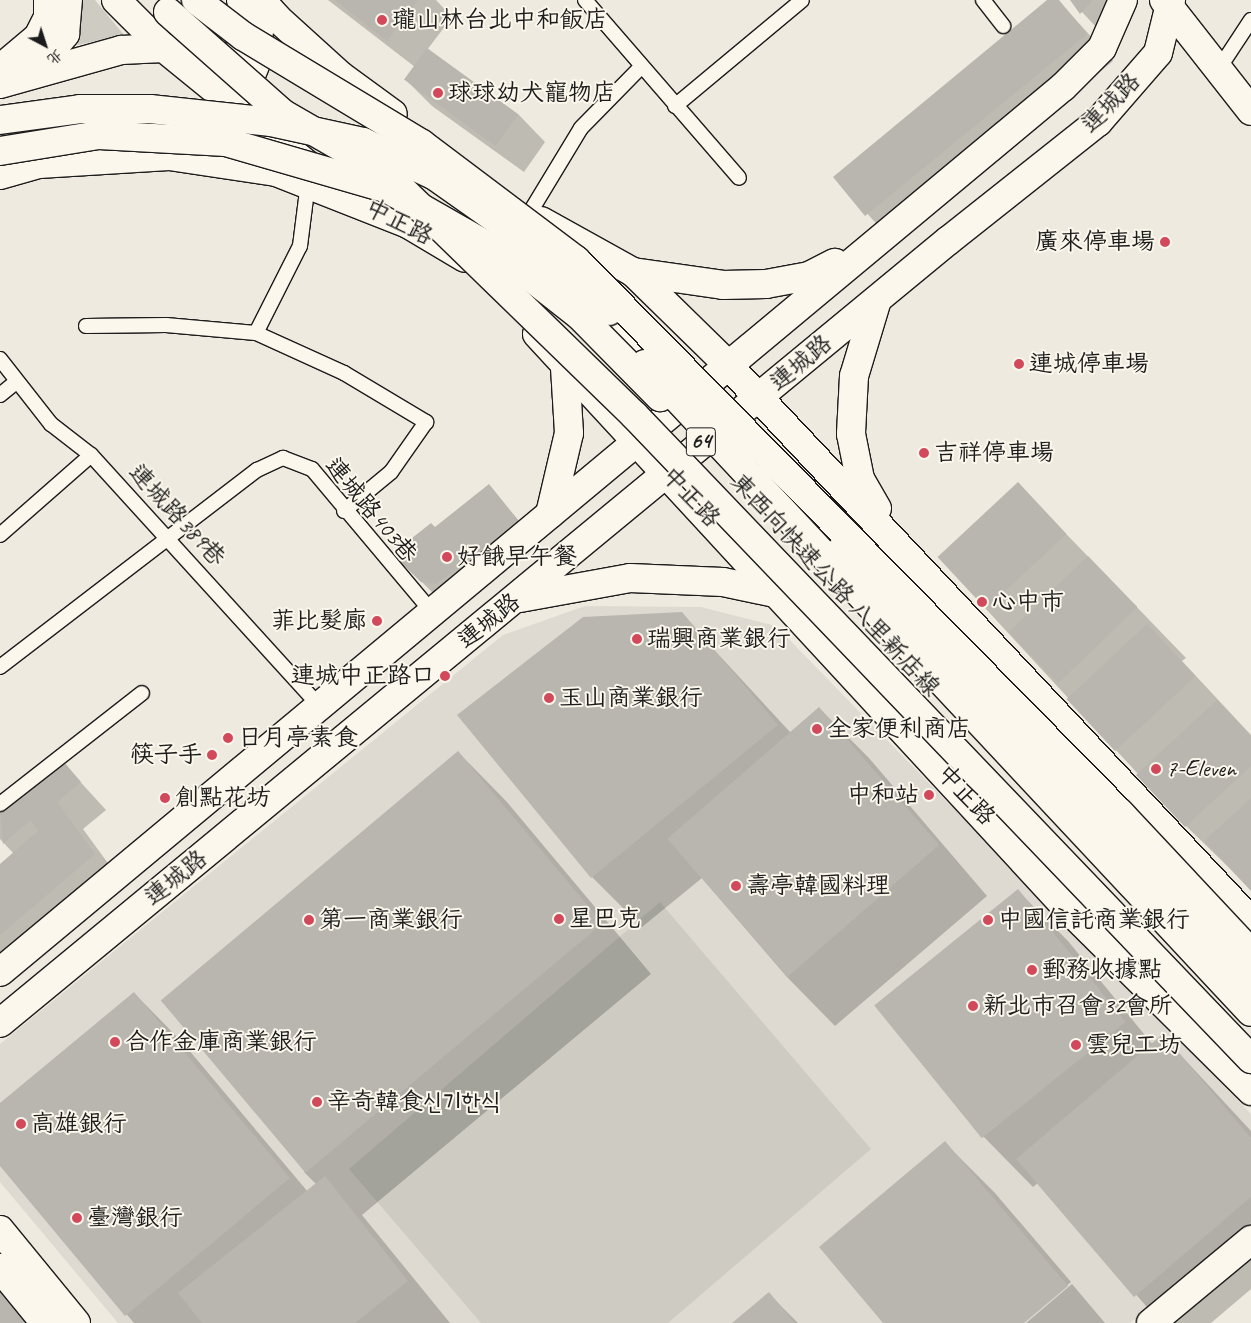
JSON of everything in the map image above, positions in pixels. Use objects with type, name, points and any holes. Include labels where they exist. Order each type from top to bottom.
[{"type":"main road","points":[[2,81],[38,36],[48,17],[48,0]]},
{"type":"main road","points":[[2,81],[55,46],[65,34],[68,0]]},
{"type":"main road","points":[[116,0],[164,48],[239,105],[343,195]]},
{"type":"main road","points":[[156,0],[282,113],[493,234],[541,268],[645,364],[1251,1012]]},
{"type":"main road","points":[[196,0],[243,36],[422,144],[576,260],[1113,806],[1251,953]]},
{"type":"main road","points":[[0,136],[147,126],[207,130],[239,105],[256,62],[258,30],[242,0]]},
{"type":"main road","points":[[255,0],[269,9],[341,76],[529,214],[633,272],[759,397],[1251,921]]},
{"type":"main road","name":"連城路","points":[[0,972],[433,613],[699,386],[1063,87],[1102,48],[1123,0]]},
{"type":"main road","points":[[1168,4],[1251,111]]},
{"type":"main road","name":"連城路","points":[[0,1023],[877,300],[1098,122],[1158,53],[1168,4]]},
{"type":"main road","points":[[2,81],[121,50],[164,48],[341,76]]},
{"type":"main road","name":"東西向快速公路 八里新店線","points":[[0,120],[80,109],[150,109],[271,122],[363,142],[435,176],[583,287],[678,376],[1251,982]]},
{"type":"main road","points":[[39,164],[147,126]]},
{"type":"main road","name":"東西向快速公路 八里新店線","points":[[0,151],[99,135],[226,142],[388,189],[500,253],[580,316],[655,392],[1251,1026]]},
{"type":"main road","points":[[422,144],[499,227],[626,337],[645,364]]},
{"type":"main road","name":"中正路","points":[[0,175],[39,164],[169,156],[276,172],[343,195],[408,224],[467,259],[496,285],[565,368],[668,473],[1064,905],[1251,1091]]},
{"type":"main road","points":[[384,172],[634,415],[1251,1059]]},
{"type":"main road","points":[[633,272],[723,285],[766,284],[809,276],[872,244]]},
{"type":"main road","points":[[496,285],[597,362],[691,454]]},
{"type":"main road","points":[[877,300],[854,376],[851,434],[860,479],[899,548]]},
{"type":"main road","points":[[550,514],[569,433],[565,368]]},
{"type":"main road","points":[[699,386],[768,456],[827,469]]},
{"type":"main road","points":[[516,599],[630,578],[724,582],[780,594]]},
{"type":"main road","points":[[0,1230],[76,1323]]},
{"type":"main road","points":[[1151,1323],[1251,1240]]},
{"type":"main road","points":[[0,1268],[45,1323]]},
{"type":"lane","points":[[585,0],[739,178]]},
{"type":"lane","points":[[675,106],[802,0]]},
{"type":"lane","points":[[983,0],[1003,26]]},
{"type":"lane","points":[[1218,70],[1251,20]]},
{"type":"lane","points":[[529,214],[581,128],[642,67]]},
{"type":"lane","points":[[256,334],[300,246],[308,182]]},
{"type":"lane","points":[[86,326],[166,326],[256,334],[344,374],[426,422],[391,472],[344,511]]},
{"type":"lane","name":"連城路389巷","points":[[0,359],[16,382],[51,424],[91,455],[319,706]]},
{"type":"lane","points":[[0,395],[16,382]]},
{"type":"lane","points":[[0,535],[91,455]]},
{"type":"lane","name":"連城路403巷","points":[[0,668],[257,470],[283,458],[312,469],[344,511],[433,613]]},
{"type":"lane","points":[[0,804],[142,693]]},
{"type":"shaded area","points":[[81,0],[95,0],[124,35],[78,45]]},
{"type":"shaded area","points":[[585,606],[701,607],[776,626],[1251,1114],[1251,1222],[1130,1323],[118,1323],[0,1182],[0,1044],[503,635]]},
{"type":"shaded area","points":[[660,902],[871,1149],[668,1323],[481,1323],[349,1169]]},
{"type":"building","name":"瓏山林台北中和飯店","points":[[335,0],[418,0],[387,41]]},
{"type":"building","points":[[1047,0],[1059,0],[1087,34],[865,216],[833,177]]},
{"type":"building","points":[[1070,0],[1093,0],[1080,14]]},
{"type":"building","points":[[427,48],[518,114],[495,146],[404,80]]},
{"type":"building","points":[[1018,482],[1066,534],[986,609],[938,557]]},
{"type":"building","points":[[489,484],[518,520],[446,577],[435,584],[421,582],[392,554],[431,523],[435,527]]},
{"type":"building","points":[[1088,556],[1137,607],[1058,683],[1009,632]]},
{"type":"building","points":[[682,612],[778,725],[591,878],[457,715],[583,617]]},
{"type":"building","points":[[1147,624],[1195,676],[1115,751],[1067,699]]},
{"type":"building","points":[[1217,700],[1251,736],[1251,766],[1185,827],[1136,775]]},
{"type":"building","points":[[819,707],[939,845],[787,977],[667,839]]},
{"type":"building","points":[[458,751],[603,923],[305,1173],[161,1000]]},
{"type":"building","points":[[64,762],[81,782],[57,802],[95,854],[0,935],[0,864],[38,831],[31,820],[3,844],[0,810]]},
{"type":"building","points":[[1251,798],[1251,891],[1204,841]]},
{"type":"building","points":[[1018,889],[1126,1022],[982,1138],[874,1005]]},
{"type":"building","points":[[134,992],[290,1178],[125,1316],[0,1166],[0,1103]]},
{"type":"building","points":[[1163,1034],[1251,1138],[1251,1197],[1134,1297],[1016,1159]]},
{"type":"building","points":[[945,1141],[1068,1286],[1024,1323],[883,1323],[819,1247]]},
{"type":"building","points":[[325,1176],[408,1281],[355,1323],[202,1323],[178,1293]]},
{"type":"building","points":[[0,1288],[30,1323],[0,1323]]},
{"type":"building","points":[[769,1292],[795,1323],[732,1323]]},
{"type":"place","name":"瓏山林台北中和飯店","points":[[382,20]]},
{"type":"place","name":"球球幼犬寵物店","points":[[438,93]]},
{"type":"place","name":"廣來停車場","points":[[1165,242]]},
{"type":"place","name":"連城停車場","points":[[1019,364]]},
{"type":"place","name":"吉祥停車場","points":[[924,453]]},
{"type":"place","name":"好餓早午餐","points":[[447,557]]},
{"type":"place","name":"心中市","points":[[982,602]]},
{"type":"place","name":"菲比髮廊","points":[[377,621]]},
{"type":"place","name":"瑞興商業銀行","points":[[637,639]]},
{"type":"place","name":"連城中正路口","points":[[445,676]]},
{"type":"place","name":"玉山商業銀行","points":[[549,698]]},
{"type":"place","name":"全家便利商店","points":[[817,729]]},
{"type":"place","name":"日月亭素食","points":[[228,738]]},
{"type":"place","name":"筷子手","points":[[212,755]]},
{"type":"place","name":"7-Eleven","points":[[1156,769]]},
{"type":"place","name":"中和站","points":[[929,795]]},
{"type":"place","name":"創點花坊","points":[[165,798]]},
{"type":"place","name":"壽亭韓國料理","points":[[736,886]]},
{"type":"place","name":"星巴克","points":[[559,919]]},
{"type":"place","name":"第一商業銀行","points":[[309,920]]},
{"type":"place","name":"中國信託商業銀行","points":[[988,920]]},
{"type":"place","name":"郵務收據點","points":[[1032,970]]},
{"type":"place","name":"新北市召會32會所","points":[[973,1006]]},
{"type":"place","name":"合作金庫商業銀行","points":[[115,1042]]},
{"type":"place","name":"雲兒工坊","points":[[1076,1045]]},
{"type":"place","name":"辛奇韓食신기한식","points":[[317,1102]]},
{"type":"place","name":"高雄銀行","points":[[21,1124]]},
{"type":"place","name":"臺灣銀行","points":[[77,1218]]}]
